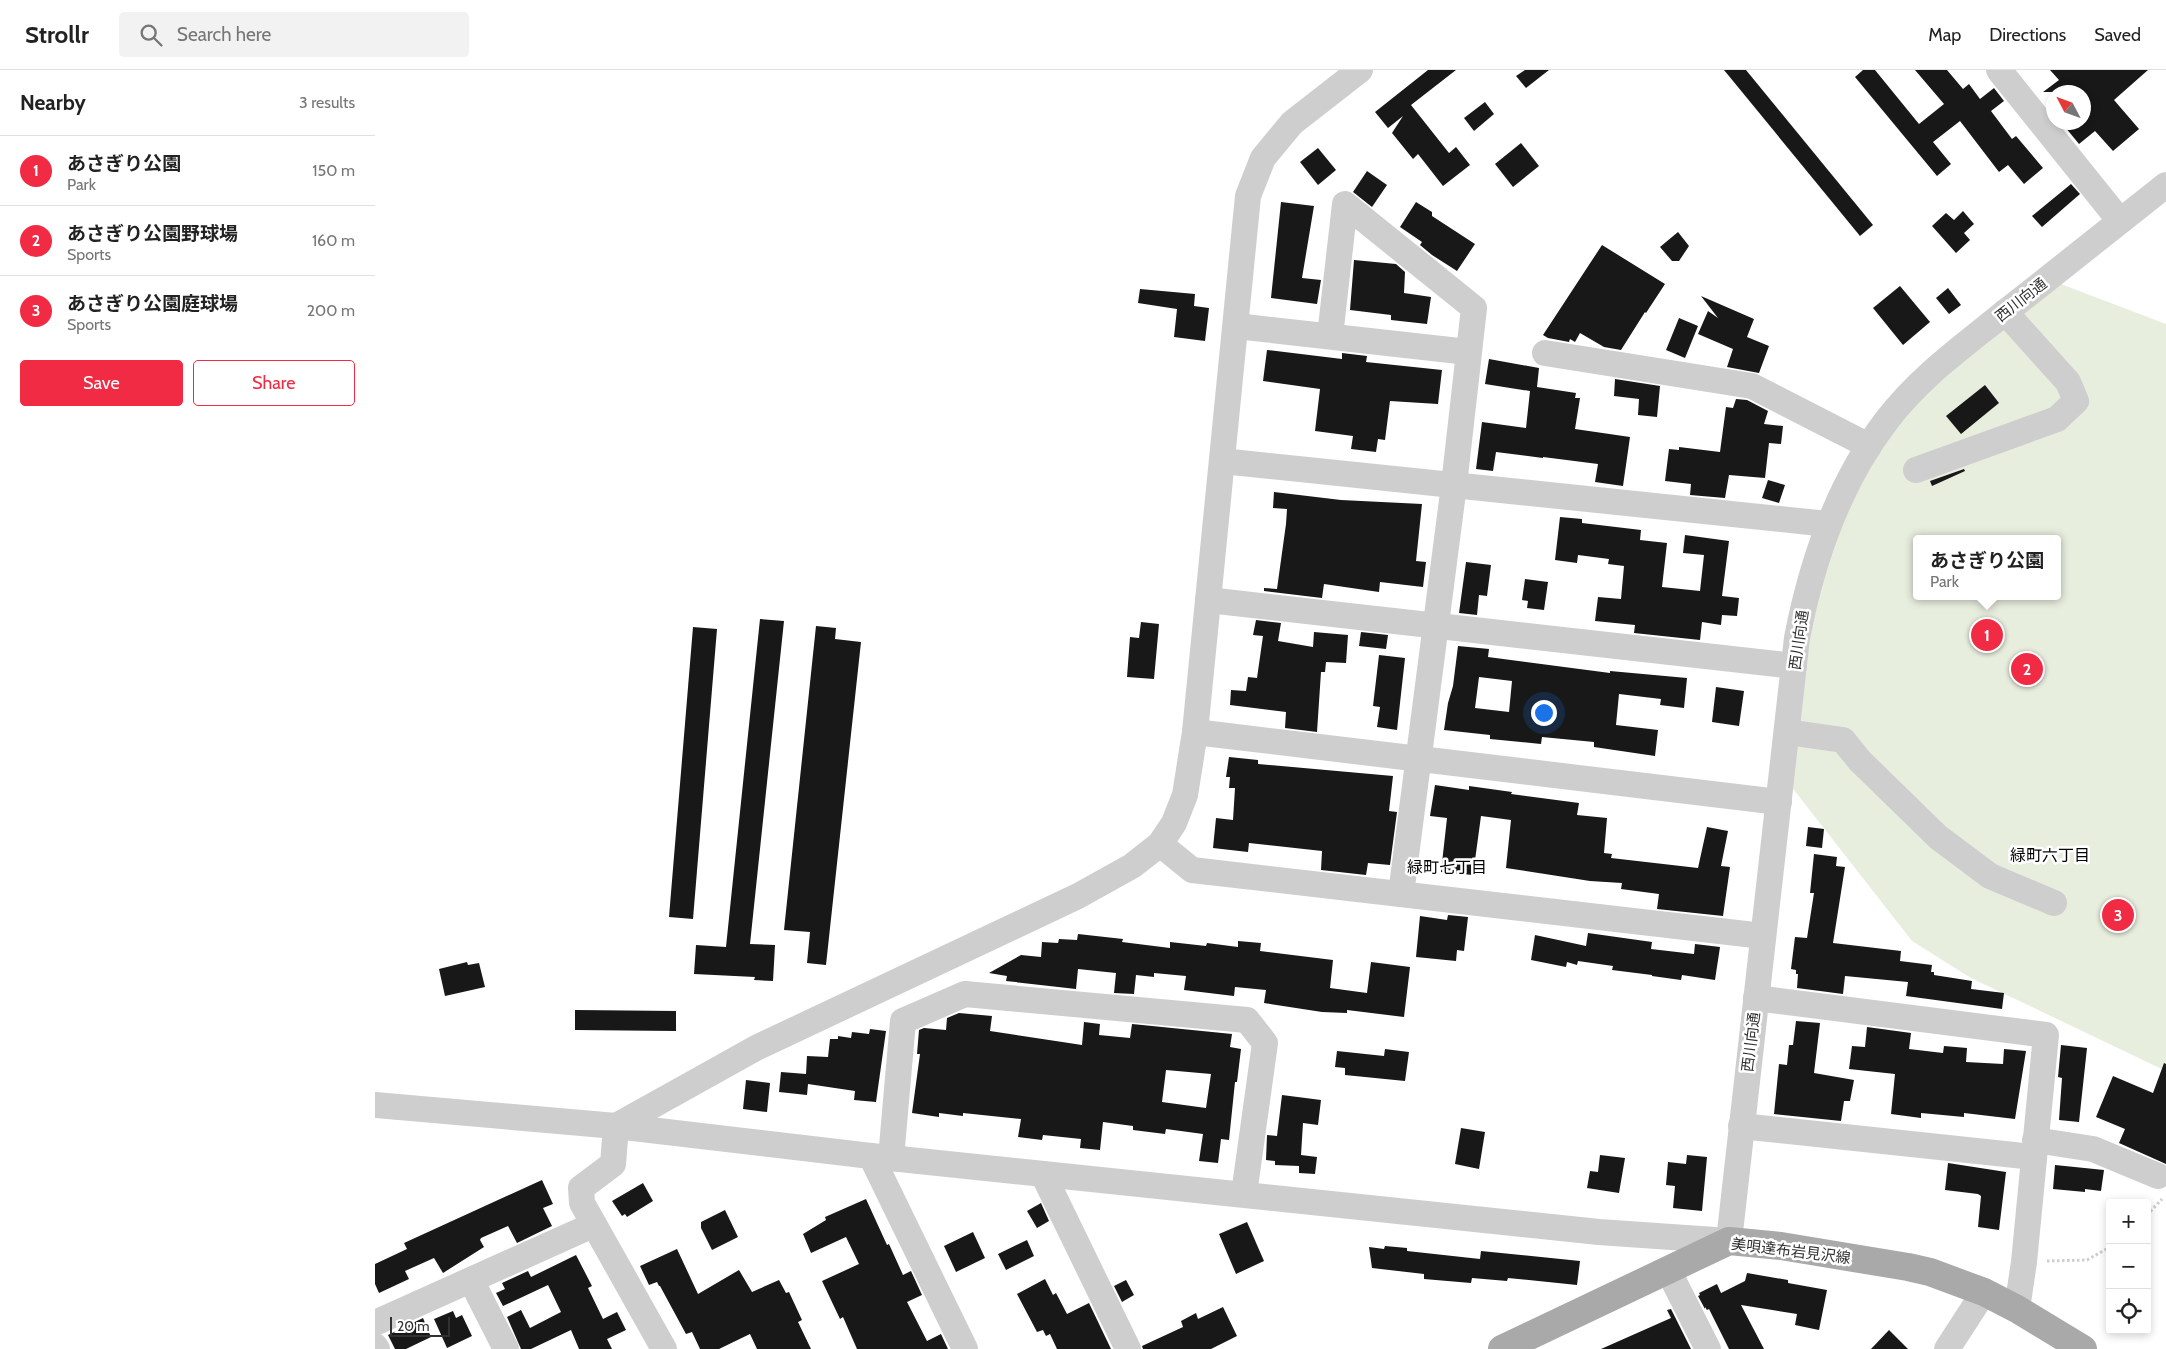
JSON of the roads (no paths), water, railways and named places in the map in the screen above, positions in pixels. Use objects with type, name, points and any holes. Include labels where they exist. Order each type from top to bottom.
[{"type":"main road","name":"美唄達布岩見沢線","points":[[1502,1349],[1729,1240],[1781,1246],[1908,1267],[1951,1279],[1985,1292],[2047,1326],[2083,1349]]},
{"type":"street","points":[[616,1126],[756,1048],[1078,896],[1132,866],[1160,844],[1174,823],[1185,795],[1195,732],[1248,196],[1263,158],[1292,123],[1360,70]]},
{"type":"street","points":[[1999,70],[2120,221]]},
{"type":"street","name":"西川向通","points":[[1729,1240],[1794,666],[1803,605],[1828,524],[1869,446],[1898,407],[1930,372],[2166,185]]},
{"type":"street","points":[[1329,336],[1345,204],[1473,308],[1454,484],[1401,894]]},
{"type":"street","points":[[1916,470],[2057,419],[2076,401],[2068,382],[2005,312]]},
{"type":"street","points":[[1236,326],[1468,352]]},
{"type":"street","points":[[1545,353],[1752,386],[1869,446]]},
{"type":"street","points":[[1222,461],[1828,524]]},
{"type":"street","points":[[1208,600],[1794,666]]},
{"type":"street","points":[[1195,732],[1779,802]]},
{"type":"street","points":[[1787,732],[1843,740],[1860,761],[1938,837],[1991,876],[2054,903]]},
{"type":"street","points":[[1160,844],[1192,870],[1763,936]]},
{"type":"street","points":[[965,1349],[881,1157],[903,1021],[965,994],[1247,1020],[1265,1043],[1244,1194]]},
{"type":"street","points":[[1756,998],[2046,1035],[2024,1262],[2017,1309]]},
{"type":"street","points":[[375,1105],[616,1126],[881,1157],[1599,1232],[1729,1240]]},
{"type":"street","points":[[616,1126],[613,1164],[581,1188],[582,1203],[664,1349]]},
{"type":"street","points":[[1741,1126],[2035,1149],[2093,1149],[2162,1185]]},
{"type":"street","points":[[1043,1174],[1128,1349]]},
{"type":"street","points":[[375,1323],[593,1224]]},
{"type":"street","points":[[1668,1270],[1708,1349]]},
{"type":"street","points":[[471,1280],[506,1349]]},
{"type":"street","points":[[1947,1349],[1985,1292]]},
{"type":"place","name":"あさぎり公園","points":[[1987,635]]},
{"type":"place","name":"あさぎり公園野球場","points":[[2027,669]]},
{"type":"place","name":"あさぎり公園庭球場","points":[[2118,915]]},
{"type":"district","name":"緑町六丁目","points":[[2050,855]]},
{"type":"district","name":"緑町七丁目","points":[[1447,867]]}]
